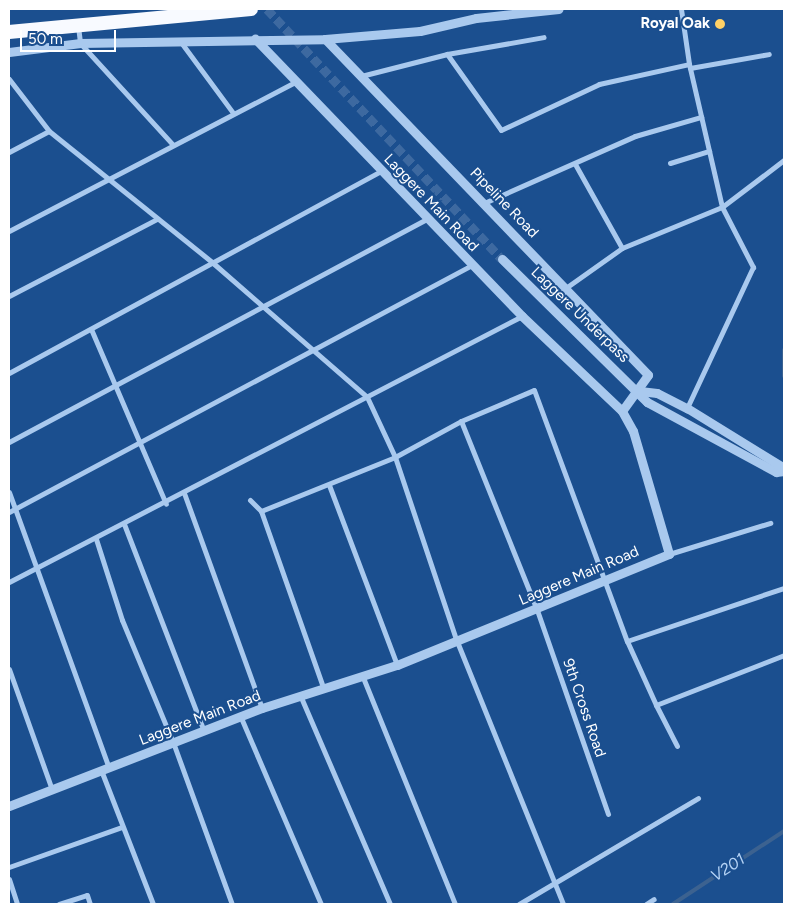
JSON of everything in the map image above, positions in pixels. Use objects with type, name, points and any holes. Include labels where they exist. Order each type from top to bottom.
[{"type":"highway","points":[[9,32],[251,9]]},
{"type":"street","points":[[9,52],[80,43],[326,39],[420,30],[476,18],[558,9]]},
{"type":"street","points":[[681,9],[689,66],[722,207],[753,267],[687,408]]},
{"type":"street","points":[[78,25],[80,43],[172,145]]},
{"type":"street","points":[[361,76],[447,54],[544,37]]},
{"type":"street","name":"Laggere Main Road","points":[[9,806],[51,787],[242,720],[262,708],[397,665],[456,639],[537,610],[603,578],[669,554],[633,432],[622,411],[522,316],[380,171],[255,39]]},
{"type":"street","name":"Pipeline Road","points":[[326,39],[567,287],[648,375],[640,392]]},
{"type":"street","points":[[180,41],[233,113]]},
{"type":"street","points":[[447,54],[501,130],[599,84],[689,66],[769,54]]},
{"type":"street","points":[[9,81],[49,131],[213,263],[317,350],[367,396],[396,457],[456,639],[563,904]]},
{"type":"street","points":[[9,231],[295,82]]},
{"type":"street","points":[[484,203],[635,136],[701,117]]},
{"type":"street","points":[[9,152],[49,131]]},
{"type":"street","points":[[670,163],[710,151]]},
{"type":"street","points":[[567,287],[622,248],[722,207],[784,160]]},
{"type":"street","points":[[575,164],[622,248]]},
{"type":"street","points":[[9,373],[380,171]]},
{"type":"street","points":[[9,296],[157,219]]},
{"type":"street","points":[[9,442],[266,308],[427,219]]},
{"type":"street","name":"Laggere Underpass","points":[[502,259],[640,392]]},
{"type":"street","points":[[9,512],[141,444],[472,265]]},
{"type":"street","points":[[9,582],[166,504],[367,396],[522,316]]},
{"type":"street","points":[[91,329],[114,387],[141,444],[166,504]]},
{"type":"street","points":[[261,511],[396,457],[462,421],[534,390],[627,641],[677,746]]},
{"type":"street","points":[[640,392],[647,402],[776,472],[784,469]]},
{"type":"street","points":[[622,411],[640,392],[657,393],[687,408],[784,469]]},
{"type":"street","name":"9th Cross Road","points":[[462,421],[537,610],[608,814]]},
{"type":"street","points":[[328,485],[397,665]]},
{"type":"street","points":[[9,492],[38,567],[105,768],[122,827],[153,904]]},
{"type":"street","points":[[184,494],[262,708]]},
{"type":"street","points":[[250,500],[261,511],[324,687]]},
{"type":"street","points":[[669,554],[770,523]]},
{"type":"street","points":[[124,524],[205,734]]},
{"type":"street","points":[[96,539],[122,620],[174,745],[232,904]]},
{"type":"street","points":[[627,641],[784,588]]},
{"type":"street","points":[[656,705],[784,655]]},
{"type":"street","points":[[9,669],[51,787]]},
{"type":"street","points":[[362,676],[455,904]]},
{"type":"street","points":[[300,695],[390,904]]},
{"type":"street","points":[[242,720],[321,904]]},
{"type":"street","points":[[519,904],[698,798]]},
{"type":"street","points":[[9,866],[122,827]]},
{"type":"street","points":[[9,879],[17,904]]},
{"type":"street","points":[[59,904],[86,894],[90,904]]},
{"type":"street","points":[[646,904],[654,899]]},
{"type":"waterway","name":"V201","points":[[784,350],[784,376]]},
{"type":"waterway","name":"V201","points":[[673,904],[784,831]]},
{"type":"tunnel","points":[[267,9],[502,259]]},
{"type":"place","name":"Royal Oak","points":[[720,24]]}]
